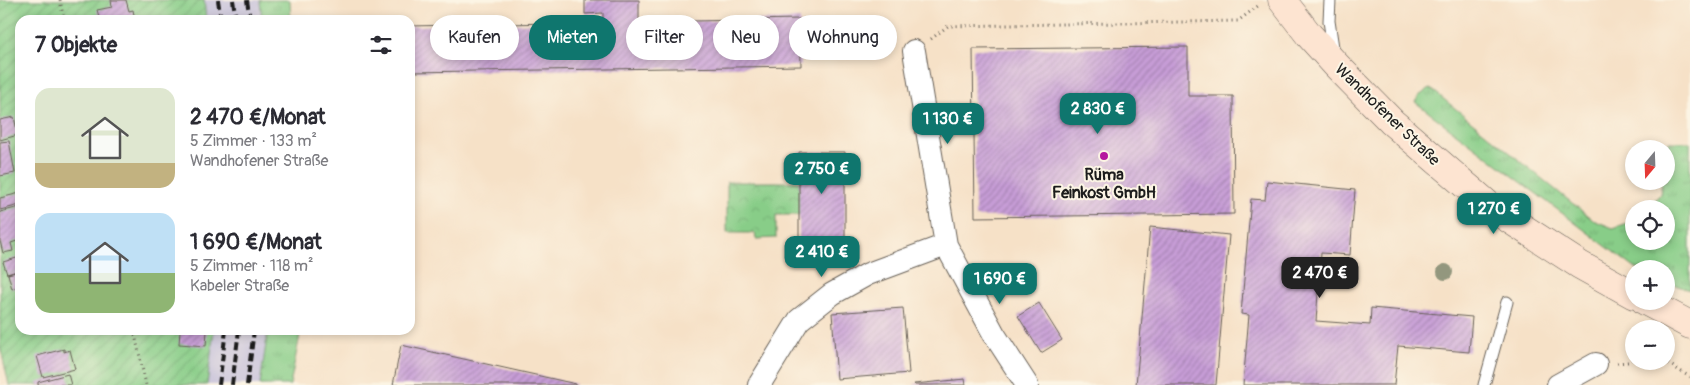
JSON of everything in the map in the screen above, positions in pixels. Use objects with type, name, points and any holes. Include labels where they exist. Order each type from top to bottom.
[{"type":"main road","name":"Wandhofener Straße","points":[[1270,3],[1309,35],[1392,122],[1492,208],[1580,265],[1625,290]]},
{"type":"main road","points":[[1662,310],[1690,325]]},
{"type":"street","points":[[914,51],[946,245],[994,334],[1027,385]]},
{"type":"street","points":[[759,385],[800,320],[832,294],[868,274],[946,245]]},
{"type":"street","points":[[1558,385],[1596,364]]},
{"type":"lane","points":[[1330,0],[1329,21],[1336,65]]},
{"type":"lane","points":[[1484,385],[1507,302]]},
{"type":"path","points":[[60,0],[63,15]]},
{"type":"path","points":[[914,51],[948,26],[1238,21],[1270,3]]},
{"type":"path","points":[[135,335],[146,385]]},
{"type":"path","points":[[1675,368],[1690,377]]},
{"type":"shaded area","points":[[204,0],[260,0],[262,15],[206,15]]},
{"type":"shaded area","points":[[213,335],[267,335],[260,385],[207,385]]},
{"type":"green space","points":[[0,0],[204,0],[206,15],[15,15],[15,335],[213,335],[207,385],[9,385],[0,346]]},
{"type":"green space","points":[[260,0],[290,0],[291,15],[262,15]]},
{"type":"green space","points":[[1430,88],[1593,220],[1613,228],[1625,224],[1625,250],[1675,250],[1675,200],[1655,200],[1661,190],[1675,190],[1675,142],[1690,142],[1690,290],[1675,285],[1675,260],[1625,261],[1415,102],[1419,96]]},
{"type":"green space","points":[[727,182],[799,182],[799,215],[776,215],[776,238],[756,239],[755,233],[727,233]]},
{"type":"green space","points":[[267,335],[300,335],[290,385],[260,385]]},
{"type":"building","points":[[111,0],[126,0],[129,11],[133,10],[134,15],[98,15],[97,10],[112,7]]},
{"type":"building","points":[[585,0],[639,0],[639,15],[626,15],[626,60],[703,60],[703,21],[713,21],[713,60],[779,60],[779,19],[789,19],[789,60],[801,60],[801,66],[415,72],[415,26],[430,26],[430,60],[519,60],[519,24],[529,24],[529,60],[616,60],[616,15],[603,15],[603,13],[585,14]]},
{"type":"building","name":"Rüma Feinkost GmbH","points":[[1188,47],[1188,96],[1233,96],[1234,214],[975,217],[973,49]]},
{"type":"building","points":[[14,117],[15,136],[0,140],[0,120]]},
{"type":"building","points":[[9,141],[15,173],[0,176],[0,142]]},
{"type":"building","points":[[799,152],[845,152],[845,239],[799,239]]},
{"type":"building","points":[[1267,181],[1355,190],[1350,255],[1321,253],[1316,321],[1370,325],[1371,308],[1472,317],[1469,352],[1398,346],[1394,385],[1243,385],[1249,315],[1241,314],[1251,199],[1265,200]]},
{"type":"building","points":[[15,194],[15,206],[0,210],[0,198]]},
{"type":"building","points":[[15,208],[15,242],[11,243],[13,251],[3,253],[0,241],[0,212]]},
{"type":"building","points":[[1150,227],[1229,235],[1216,385],[1136,385]]},
{"type":"building","points":[[15,258],[15,272],[7,274],[3,262]]},
{"type":"building","points":[[15,272],[15,288],[12,289],[8,274]]},
{"type":"building","points":[[1039,303],[1062,340],[1041,353],[1018,316]]},
{"type":"building","points":[[903,308],[909,373],[837,379],[832,313]]},
{"type":"building","points":[[180,335],[207,335],[206,346],[179,344]]},
{"type":"building","points":[[401,345],[576,384],[576,385],[393,385]]},
{"type":"building","points":[[64,349],[64,352],[70,350],[75,369],[43,377],[37,356]]},
{"type":"building","points":[[68,374],[71,385],[38,385],[38,382]]},
{"type":"building","points":[[965,379],[966,385],[914,384]]},
{"type":"railway","points":[[218,0],[220,15]]},
{"type":"railway","points":[[233,0],[235,15]]},
{"type":"railway","points":[[247,0],[249,15]]},
{"type":"railway","points":[[219,385],[225,335]]},
{"type":"railway","points":[[232,385],[238,335]]},
{"type":"railway","points":[[247,385],[253,335]]},
{"type":"place","name":"Rüma Feinkost GmbH","points":[[1104,156]]}]
